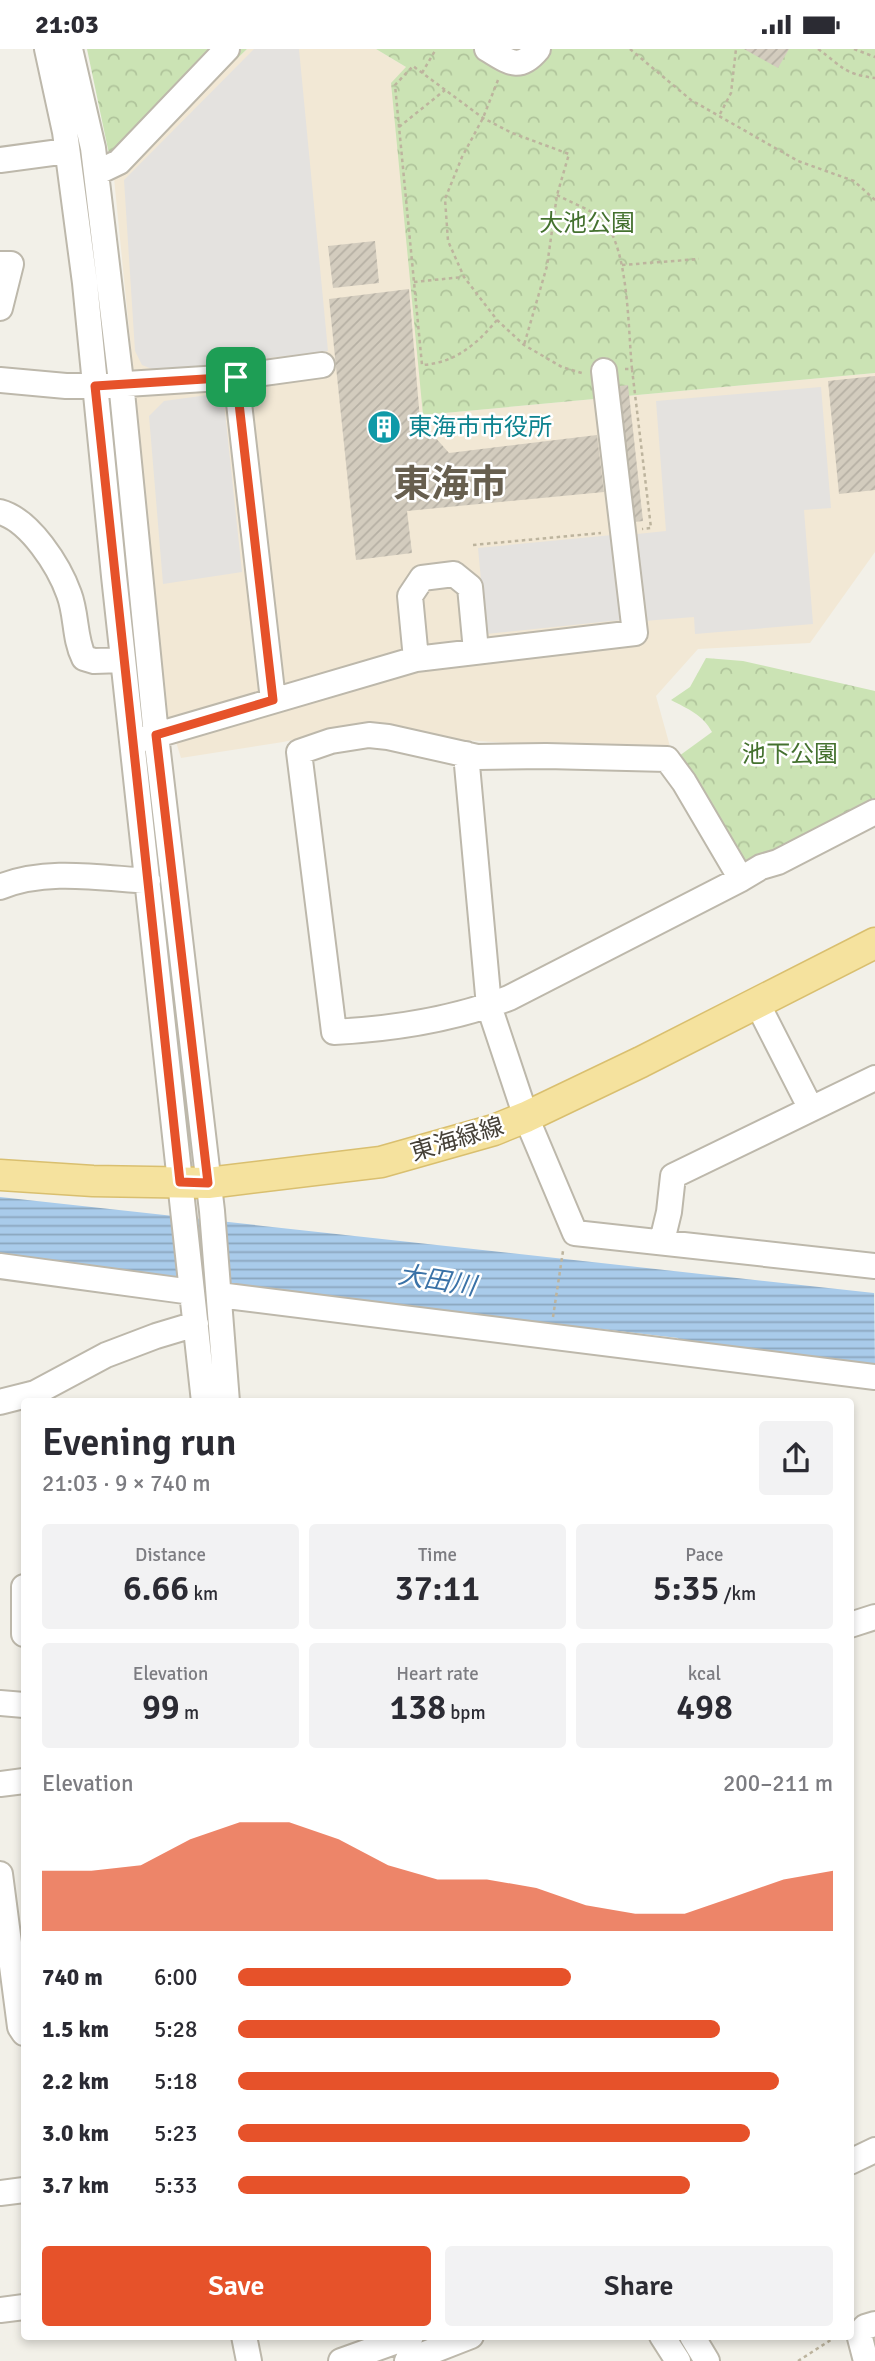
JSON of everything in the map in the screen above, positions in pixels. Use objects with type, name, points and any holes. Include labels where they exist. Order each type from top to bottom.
[{"type":"main road","name":"東海緑線","points":[[0,1175],[93,1181],[196,1195],[381,1162],[494,1130],[526,1117],[875,943]]},
{"type":"street","points":[[47,49],[67,151],[85,283],[148,881],[196,1195],[219,1291],[228,1398]]},
{"type":"street","points":[[70,49],[96,173],[121,382],[156,735],[196,1195],[192,1288],[204,1398]]},
{"type":"street","points":[[96,173],[119,162],[227,49]]},
{"type":"street","points":[[496,54],[517,64],[523,63],[538,49]]},
{"type":"street","points":[[0,160],[67,151]]},
{"type":"street","points":[[0,264],[10,264],[0,308]]},
{"type":"street","points":[[0,380],[95,386],[121,382],[236,377],[322,365]]},
{"type":"street","points":[[132,742],[416,659],[635,632],[604,376]]},
{"type":"street","points":[[236,377],[273,700]]},
{"type":"street","points":[[0,512],[19,521],[40,542],[69,592],[75,615],[78,646],[84,657],[94,661],[123,660]]},
{"type":"street","points":[[416,659],[410,596],[422,578],[454,574],[470,587],[476,651]]},
{"type":"street","points":[[740,879],[684,782],[667,759],[477,757],[369,735],[331,741],[299,752],[334,1032],[412,1023],[489,1006],[509,998],[875,812]]},
{"type":"street","points":[[466,754],[489,1006],[526,1117],[575,1233],[875,1266]]},
{"type":"street","points":[[0,887],[15,881],[54,876],[148,881]]},
{"type":"street","points":[[757,1003],[811,1109]]},
{"type":"street","points":[[662,1241],[673,1176],[875,1078]]},
{"type":"street","points":[[0,1266],[192,1288]]},
{"type":"street","points":[[219,1291],[875,1377]]},
{"type":"street","points":[[23,1398],[106,1355],[196,1324]]},
{"type":"street","points":[[854,1625],[875,1617]]},
{"type":"street","points":[[0,1703],[21,1705]]},
{"type":"street","points":[[0,1784],[21,1781]]},
{"type":"street","points":[[0,1874],[15,1912],[21,2028]]},
{"type":"street","points":[[854,2160],[875,2150]]},
{"type":"street","points":[[0,2193],[21,2190]]},
{"type":"street","points":[[0,2310],[21,2307]]},
{"type":"street","points":[[866,2361],[859,2334],[865,2327],[875,2324]]},
{"type":"street","points":[[245,2340],[249,2361]]},
{"type":"street","points":[[341,2361],[400,2340]]},
{"type":"street","points":[[407,2361],[461,2340]]},
{"type":"street","points":[[665,2340],[678,2361]]},
{"type":"street","points":[[694,2340],[707,2361]]},
{"type":"path","points":[[422,73],[436,49]]},
{"type":"path","points":[[630,49],[691,100],[720,114],[798,161],[854,181],[875,199]]},
{"type":"path","points":[[720,114],[731,93],[736,49]]},
{"type":"path","points":[[818,49],[842,69],[857,76],[875,78]]},
{"type":"path","points":[[854,49],[875,57]]},
{"type":"path","points":[[496,54],[483,118],[462,157],[445,199],[448,241],[464,277],[497,320],[524,345],[562,367],[604,376],[632,369],[622,265],[615,240],[603,219],[557,195]]},
{"type":"path","points":[[497,320],[481,339],[461,353],[438,364],[422,365],[395,85],[413,66],[483,118],[512,133],[569,154],[557,195],[547,266],[524,345]]},
{"type":"path","points":[[399,127],[445,90]]},
{"type":"path","points":[[622,265],[699,259]]},
{"type":"path","points":[[414,282],[464,277]]},
{"type":"path","points":[[552,1321],[563,1249]]},
{"type":"path","points":[[798,2361],[831,2340]]},
{"type":"shaded area","points":[[247,49],[376,49],[406,67],[423,415],[875,373],[875,552],[810,643],[698,649],[656,696],[671,750],[438,738],[374,723],[283,742],[181,758],[167,713],[114,178]]},
{"type":"shaded area","points":[[254,49],[299,49],[328,351],[157,371],[142,365],[135,351],[124,180]]},
{"type":"shaded area","points":[[821,387],[831,508],[804,510],[813,624],[695,634],[694,617],[644,621],[637,534],[666,531],[656,401]]},
{"type":"shaded area","points":[[223,393],[242,572],[163,584],[149,416],[164,401]]},
{"type":"shaded area","points":[[613,535],[621,620],[486,634],[478,548]]},
{"type":"green space","points":[[87,49],[247,49],[114,178]]},
{"type":"green space","name":"大池公園","points":[[376,49],[875,49],[875,373],[423,415],[391,83],[406,67]]},
{"type":"green space","name":"池下公園","points":[[706,658],[743,661],[875,691],[875,801],[746,868],[679,756],[712,732],[700,717],[671,700],[690,687]]},
{"type":"water","name":"大田川","points":[[0,1197],[874,1293],[875,1366],[680,1343],[678,1338],[593,1328],[586,1331],[126,1278],[0,1259]]},
{"type":"building","points":[[744,49],[789,49],[778,68]]},
{"type":"building","points":[[375,241],[379,283],[333,288],[328,246]]},
{"type":"building","name":"東海市市役所","points":[[409,289],[420,420],[449,453],[597,435],[604,492],[407,511],[412,553],[356,560],[329,299]]},
{"type":"building","points":[[875,376],[875,490],[839,494],[828,381]]},
{"type":"building","points":[[628,385],[643,521],[626,523],[611,387]]},
{"type":"place","name":"東海市市役所","points":[[384,427]]},
{"type":"district","name":"東海市","points":[[450,484]]},
{"type":"route","points":[[236,377],[273,700],[156,735],[208,1183],[180,1182],[95,386],[121,382],[236,377]]}]
